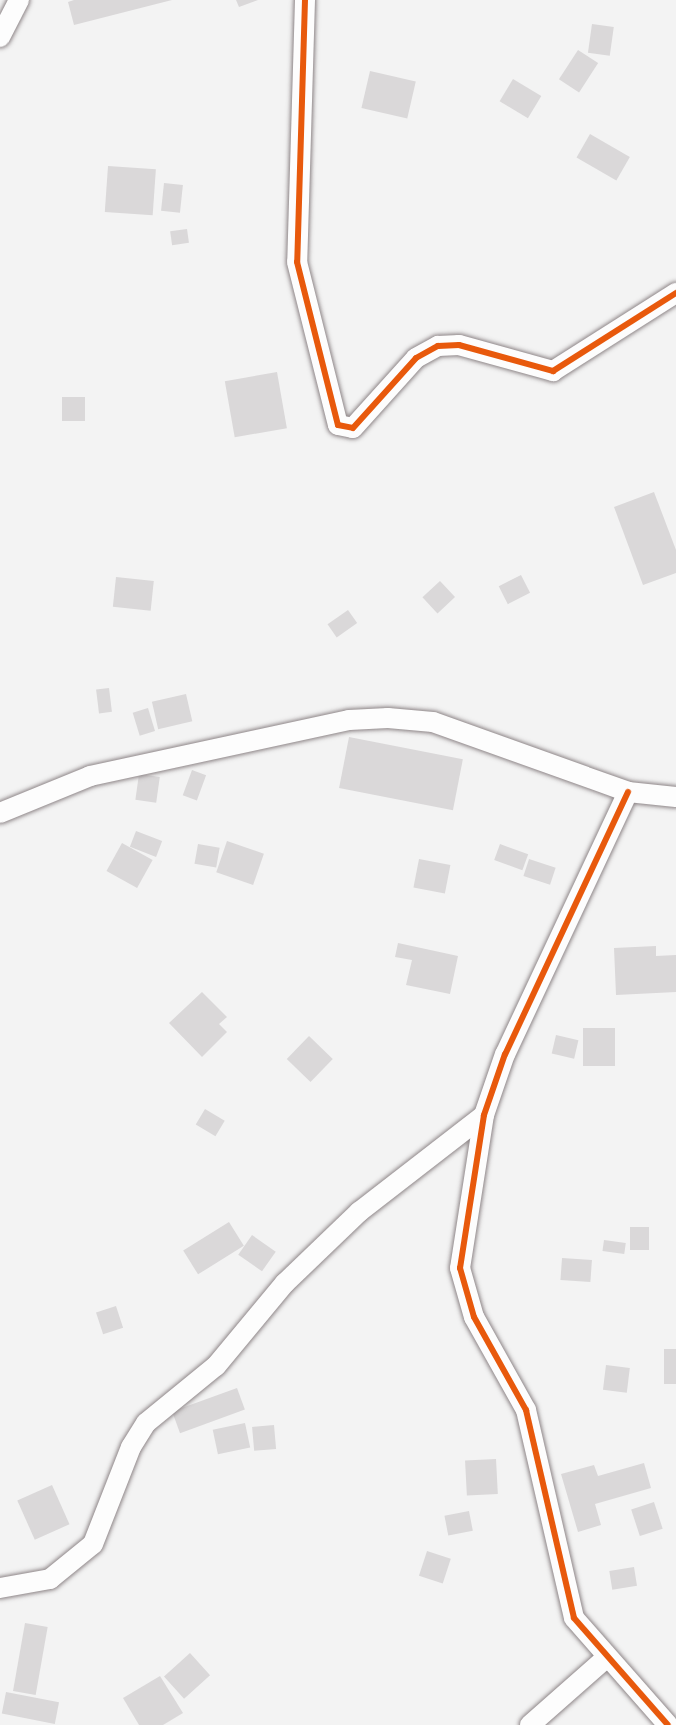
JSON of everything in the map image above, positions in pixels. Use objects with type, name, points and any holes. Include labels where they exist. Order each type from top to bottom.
[{"type":"street","points":[[0,37],[19,0]]},
{"type":"street","points":[[305,0],[297,262],[338,425],[353,428],[416,358],[438,346],[459,345],[553,371],[676,293]]},
{"type":"street","points":[[0,813],[90,776],[349,720],[388,718],[433,722],[628,792],[676,797]]},
{"type":"street","points":[[628,792],[540,970],[484,1115],[460,1268],[474,1317],[526,1410],[574,1618],[606,1658],[668,1725]]},
{"type":"street","points":[[0,1588],[50,1579],[93,1544],[131,1447],[147,1424],[216,1366],[285,1283],[359,1212],[484,1115]]},
{"type":"street","points":[[530,1725],[606,1658]]},
{"type":"building","points":[[74,0],[172,0],[74,25],[68,2]]},
{"type":"building","points":[[236,0],[258,0],[239,7]]},
{"type":"building","points":[[592,24],[614,27],[610,56],[588,53]]},
{"type":"building","points":[[578,50],[598,63],[579,92],[559,79]]},
{"type":"building","points":[[370,71],[416,82],[407,119],[361,108]]},
{"type":"building","points":[[513,79],[541,96],[528,118],[500,101]]},
{"type":"building","points":[[590,134],[630,157],[616,180],[576,157]]},
{"type":"building","points":[[108,166],[156,169],[153,215],[105,212]]},
{"type":"building","points":[[164,183],[183,185],[180,213],[161,211]]},
{"type":"building","points":[[187,229],[189,243],[172,245],[170,231]]},
{"type":"building","points":[[277,372],[287,428],[235,437],[225,381]]},
{"type":"building","points":[[62,397],[85,397],[85,421],[62,421]]},
{"type":"building","points":[[654,492],[676,550],[676,573],[643,585],[614,507]]},
{"type":"building","points":[[521,575],[530,593],[508,604],[499,586]]},
{"type":"building","points":[[116,577],[154,581],[151,611],[113,607]]},
{"type":"building","points":[[440,581],[455,597],[437,613],[422,597]]},
{"type":"building","points":[[348,610],[357,623],[337,637],[328,624]]},
{"type":"building","points":[[109,688],[112,712],[99,713],[96,690]]},
{"type":"building","points":[[186,694],[192,721],[158,729],[152,702]]},
{"type":"building","points":[[148,708],[155,731],[140,736],[133,713]]},
{"type":"building","points":[[349,737],[463,759],[453,810],[339,788]]},
{"type":"building","points":[[192,770],[206,775],[197,801],[183,795]]},
{"type":"building","points":[[139,774],[160,777],[156,803],[135,800]]},
{"type":"building","points":[[136,831],[162,841],[156,857],[130,847]]},
{"type":"building","points":[[227,841],[264,854],[253,885],[216,872]]},
{"type":"building","points":[[122,843],[153,860],[137,888],[106,871]]},
{"type":"building","points":[[198,844],[220,848],[216,868],[195,864]]},
{"type":"building","points":[[500,844],[528,854],[522,870],[494,860]]},
{"type":"building","points":[[419,859],[450,865],[445,894],[413,887]]},
{"type":"building","points":[[529,859],[556,868],[550,885],[523,876]]},
{"type":"building","points":[[398,943],[458,956],[450,994],[406,985],[412,960],[395,957]]},
{"type":"building","points":[[656,946],[656,956],[676,955],[676,992],[616,995],[614,948]]},
{"type":"building","points":[[202,992],[227,1017],[219,1024],[227,1032],[202,1057],[169,1023]]},
{"type":"building","points":[[583,1028],[615,1028],[615,1066],[583,1066]]},
{"type":"building","points":[[556,1035],[578,1040],[574,1059],[552,1054]]},
{"type":"building","points":[[309,1036],[333,1059],[311,1082],[287,1059]]},
{"type":"building","points":[[205,1109],[225,1121],[215,1136],[196,1124]]},
{"type":"building","points":[[229,1222],[244,1246],[198,1274],[183,1251]]},
{"type":"building","points":[[630,1227],[649,1227],[649,1250],[630,1250]]},
{"type":"building","points":[[252,1235],[276,1252],[262,1271],[238,1255]]},
{"type":"building","points":[[604,1240],[626,1243],[624,1254],[602,1251]]},
{"type":"building","points":[[562,1258],[592,1260],[590,1282],[560,1280]]},
{"type":"building","points":[[116,1306],[123,1328],[103,1334],[96,1312]]},
{"type":"building","points":[[664,1349],[676,1349],[676,1384],[664,1384]]},
{"type":"building","points":[[606,1365],[630,1368],[627,1393],[603,1390]]},
{"type":"building","points":[[237,1388],[245,1410],[180,1433],[172,1412]]},
{"type":"building","points":[[245,1423],[250,1447],[218,1454],[213,1430]]},
{"type":"building","points":[[274,1425],[276,1449],[254,1451],[252,1427]]},
{"type":"building","points":[[496,1459],[498,1494],[467,1496],[465,1461]]},
{"type":"building","points":[[644,1463],[651,1488],[595,1504],[601,1525],[578,1532],[561,1474],[594,1465],[598,1476]]},
{"type":"building","points":[[52,1485],[69,1524],[35,1540],[17,1500]]},
{"type":"building","points":[[654,1502],[663,1529],[640,1536],[631,1509]]},
{"type":"building","points":[[469,1511],[473,1531],[448,1535],[444,1516]]},
{"type":"building","points":[[427,1551],[451,1559],[443,1583],[419,1576]]},
{"type":"building","points":[[634,1567],[637,1586],[612,1590],[609,1571]]},
{"type":"building","points":[[25,1623],[48,1627],[36,1695],[13,1691]]},
{"type":"building","points":[[190,1653],[210,1675],[184,1699],[164,1676]]},
{"type":"building","points":[[160,1676],[183,1713],[163,1725],[139,1725],[123,1698]]},
{"type":"building","points":[[6,1692],[59,1702],[55,1724],[2,1714]]},
{"type":"cycle path","points":[[305,0],[297,262],[338,425],[353,428],[416,358],[438,346],[459,345],[553,371],[676,293]]},
{"type":"cycle path","points":[[628,792],[505,1054],[484,1115],[460,1268],[474,1317],[526,1410],[574,1618],[668,1725]]}]
